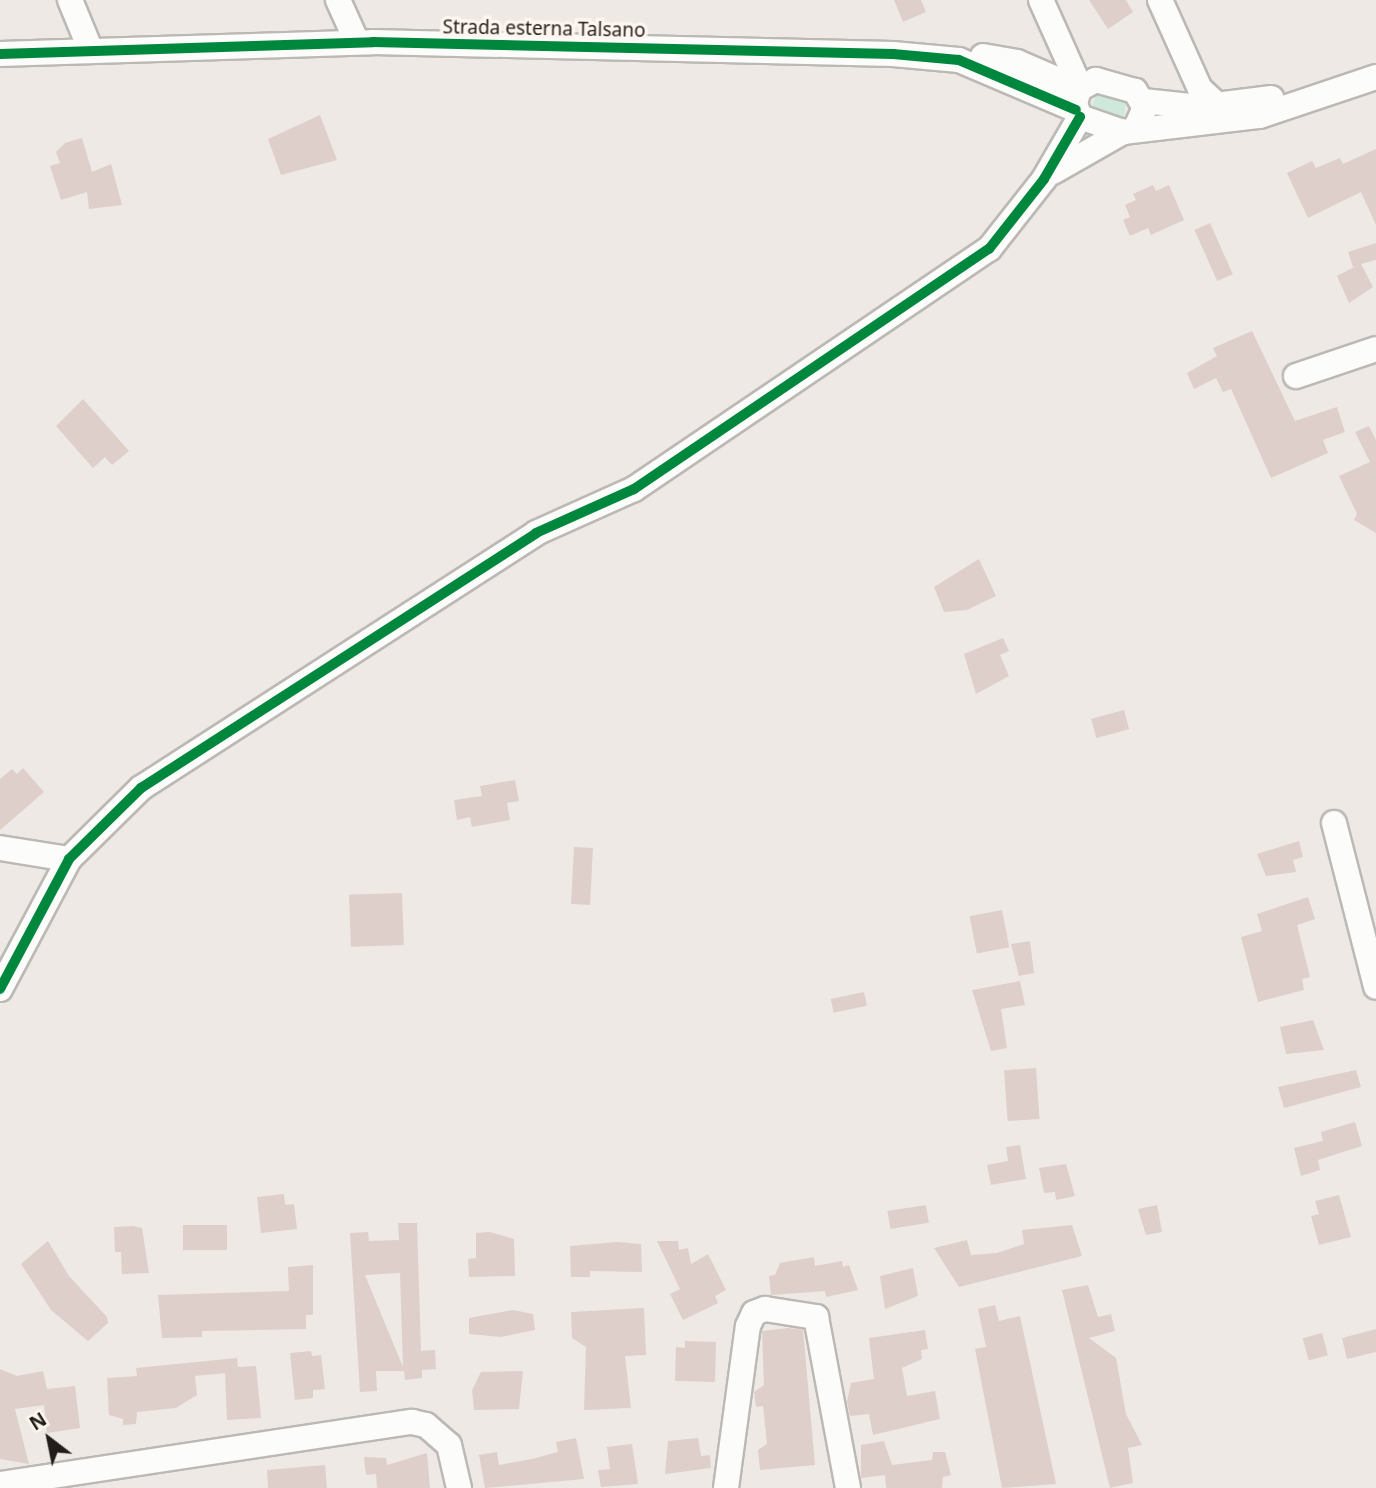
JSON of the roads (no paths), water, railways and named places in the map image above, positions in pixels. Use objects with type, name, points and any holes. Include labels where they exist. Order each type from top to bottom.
[{"type":"street","points":[[70,0],[91,51]]},
{"type":"street","points":[[338,0],[357,42]]},
{"type":"street","points":[[1041,0],[1065,51],[1082,97],[1130,129],[1234,121],[1375,79]]},
{"type":"street","points":[[1160,0],[1193,73],[1218,106]]},
{"type":"street","name":"Strada esterna Talsano","points":[[0,54],[357,42],[970,58],[1019,81],[1082,97]]},
{"type":"street","points":[[970,58],[1065,51]]},
{"type":"street","points":[[1082,97],[1139,96],[1184,91],[1193,73]]},
{"type":"street","points":[[1139,96],[1218,106],[1341,88]]},
{"type":"street","points":[[1044,179],[1130,129],[1144,115],[1139,96]]},
{"type":"street","points":[[0,989],[69,859],[141,788],[304,677],[536,533],[634,489],[989,248],[1044,179],[1082,97]]},
{"type":"street","points":[[1296,376],[1376,349]]},
{"type":"street","points":[[1334,823],[1376,987]]},
{"type":"street","points":[[0,848],[69,859]]},
{"type":"street","points":[[726,1488],[748,1326],[754,1313],[765,1309],[816,1317],[848,1488]]},
{"type":"street","points":[[0,1484],[37,1484],[412,1422],[426,1425],[449,1445],[458,1488]]}]
